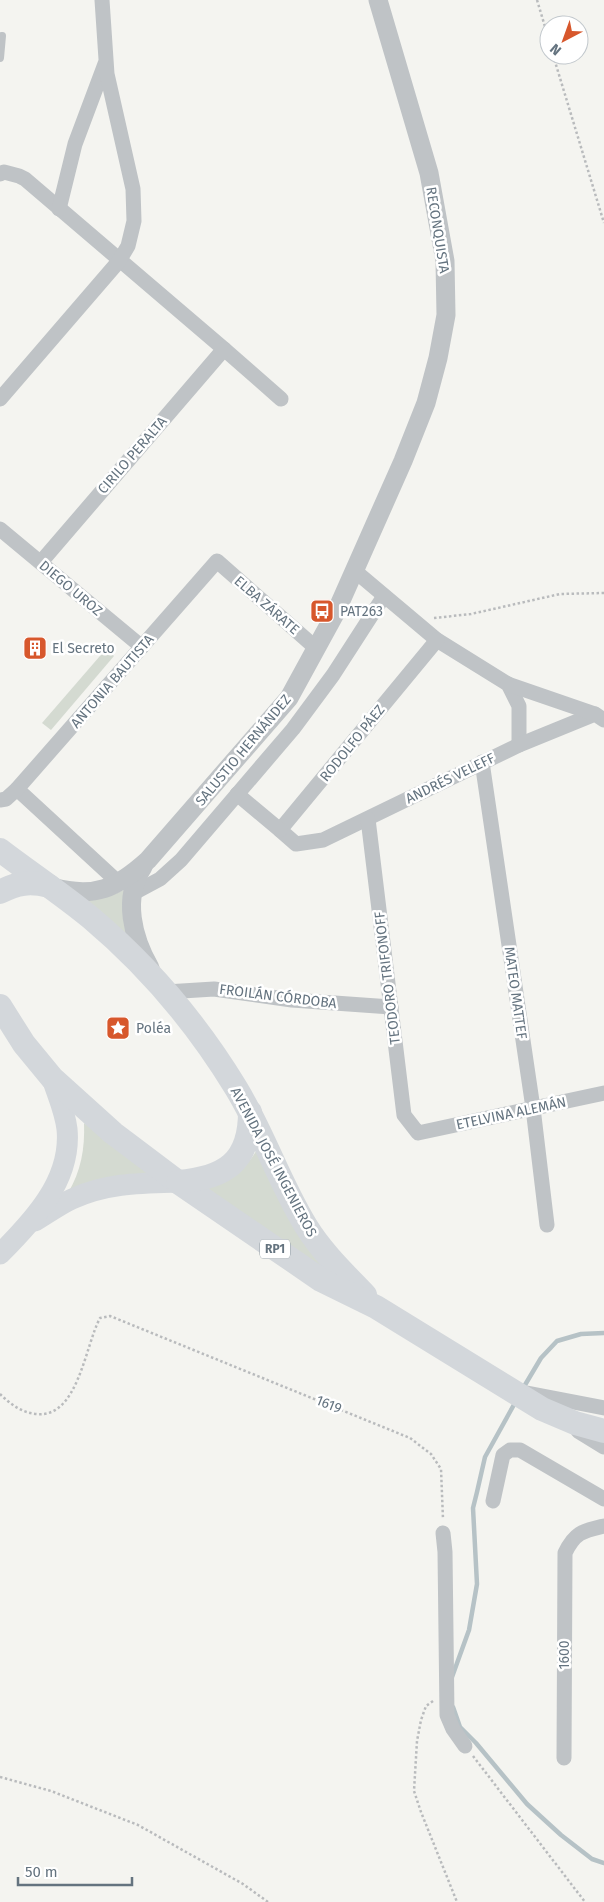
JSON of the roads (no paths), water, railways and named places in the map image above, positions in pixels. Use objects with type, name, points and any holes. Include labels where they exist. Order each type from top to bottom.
[{"type":"main road","name":"AVENIDA JOSÉ INGENIEROS","points":[[0,850],[50,886],[111,936],[166,992],[220,1062],[250,1112],[305,1225],[326,1254],[376,1307]]},
{"type":"main road","points":[[0,892],[23,883],[35,882],[50,886]]},
{"type":"main road","name":"AVENIDA JOSÉ INGENIEROS","points":[[0,1006],[24,1044],[52,1078],[113,1133],[178,1182],[305,1270],[376,1307],[542,1409],[575,1423],[604,1431]]},
{"type":"main road","points":[[0,1254],[29,1225],[54,1188],[65,1159],[66,1130],[63,1111],[52,1078]]},
{"type":"main road","points":[[29,1225],[70,1200],[108,1186],[126,1183],[178,1182],[212,1177],[235,1161],[244,1149],[249,1135],[250,1112]]},
{"type":"street","points":[[0,399],[118,261],[128,246],[134,221],[133,189],[107,74],[102,0]]},
{"type":"street","name":"RECONQUISTA","points":[[378,0],[429,173],[445,261],[446,315],[438,358],[426,403],[403,461]]},
{"type":"street","points":[[59,209],[75,144],[106,60]]},
{"type":"street","points":[[1,170],[25,179],[118,261],[281,399]]},
{"type":"street","name":"CIRILO PERALTA","points":[[41,562],[224,349]]},
{"type":"street","name":"SALUSTIO HERNÁNDEZ","points":[[126,888],[148,860],[289,698],[336,612],[403,461]]},
{"type":"street","name":"DIEGO UROZ","points":[[0,529],[142,647]]},
{"type":"street","name":"ANTONIA BAUTISTA","points":[[3,800],[17,789],[217,561]]},
{"type":"street","name":"ELBA ZÁRATE","points":[[217,561],[317,649]]},
{"type":"street","points":[[354,571],[437,640],[508,684],[599,717]]},
{"type":"street","points":[[50,886],[74,891],[90,891],[126,888],[160,879],[181,860],[293,729],[333,675],[384,596]]},
{"type":"street","name":"RODOLFO PÁEZ","points":[[280,830],[437,640]]},
{"type":"street","points":[[508,684],[519,706],[519,745]]},
{"type":"street","name":"ANDRÉS VELEFF","points":[[280,830],[296,844],[323,840],[519,745],[599,717]]},
{"type":"street","name":"MATEO MATTEF","points":[[482,762],[533,1108],[547,1225]]},
{"type":"street","points":[[17,789],[126,888],[138,945],[152,972],[166,992]]},
{"type":"street","points":[[237,794],[280,830]]},
{"type":"street","name":"TEODORO TRIFONOFF","points":[[368,819],[404,1114],[418,1133]]},
{"type":"street","name":"FROILÁN CÓRDOBA","points":[[166,992],[214,989],[292,1000],[391,1008]]},
{"type":"street","name":"ETELVINA ALEMÁN","points":[[418,1133],[604,1093]]},
{"type":"street","points":[[513,1391],[604,1408]]},
{"type":"street","points":[[542,1409],[604,1447]]},
{"type":"street","points":[[494,1501],[503,1455],[510,1450],[520,1450],[604,1498]]},
{"type":"street","name":"1600","points":[[564,1758],[565,1553],[571,1541],[582,1531],[604,1526]]},
{"type":"street","points":[[443,1533],[448,1715],[453,1729],[466,1746]]},
{"type":"lane","points":[[0,58],[2,36]]},
{"type":"waterway","points":[[522,1390],[541,1358],[557,1341],[581,1334],[604,1333]]},
{"type":"waterway","points":[[452,1677],[469,1630],[477,1584],[473,1508],[485,1457],[516,1401]]},
{"type":"waterway","points":[[453,1707],[460,1727],[476,1743],[527,1804],[561,1835],[592,1859],[604,1863]]},
{"type":"place","name":"PAT263","points":[[322,611]]},
{"type":"place","name":"El Secreto","points":[[35,648]]},
{"type":"place","name":"Poléa","points":[[118,1028]]}]
